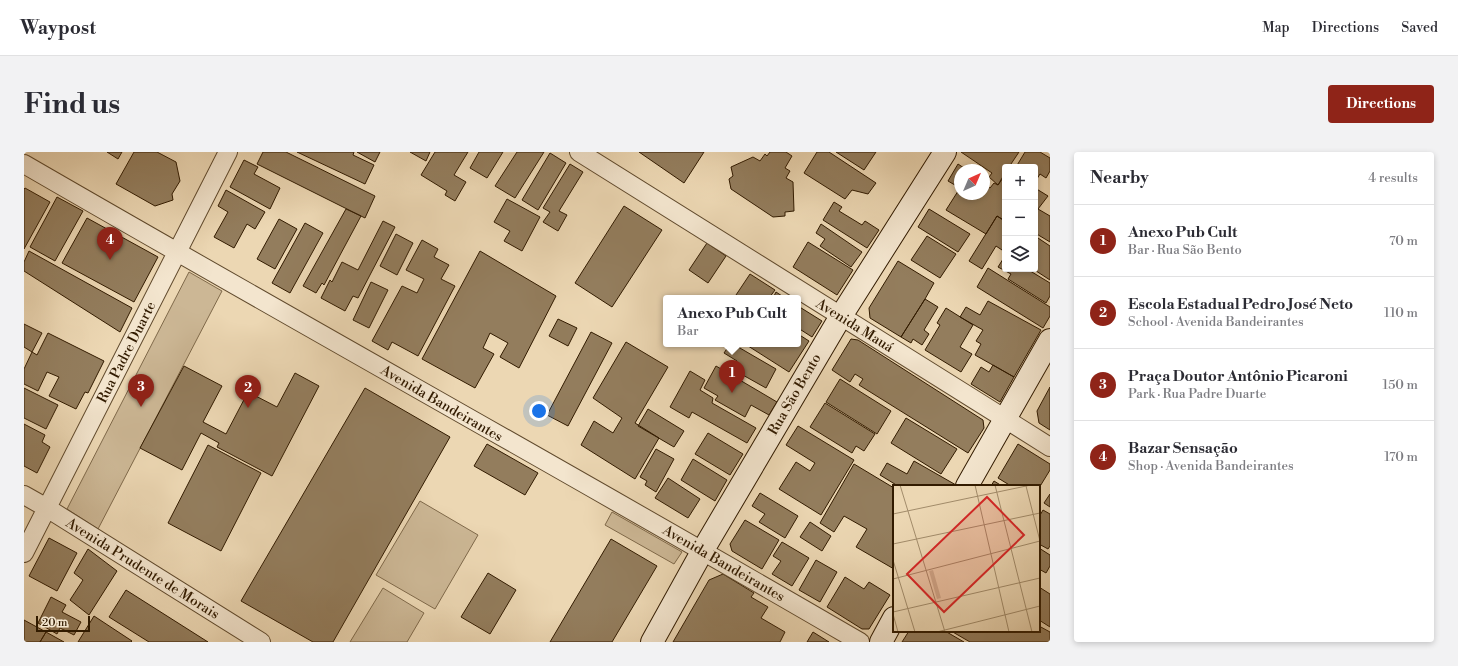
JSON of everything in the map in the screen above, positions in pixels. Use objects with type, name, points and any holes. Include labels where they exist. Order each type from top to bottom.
[{"type":"street","name":"Rua Padre Duarte","points":[[24,553],[228,152]]},
{"type":"street","name":"Avenida Mauá","points":[[579,152],[1050,447]]},
{"type":"street","name":"Rua São Bento","points":[[652,642],[703,550],[841,316],[945,152]]},
{"type":"street","name":"Avenida Bandeirantes","points":[[24,164],[703,550],[860,642]]},
{"type":"street","points":[[968,485],[1050,340]]},
{"type":"street","name":"Avenida Prudente de Morais","points":[[24,495],[261,642]]},
{"type":"street","points":[[881,642],[893,620]]},
{"type":"shaded area","points":[[189,272],[222,291],[98,529],[67,509]]},
{"type":"shaded area","points":[[420,501],[478,535],[435,609],[376,575]]},
{"type":"shaded area","points":[[612,512],[682,552],[674,564],[605,525]]},
{"type":"shaded area","points":[[383,588],[424,613],[407,642],[350,642]]},
{"type":"building","points":[[107,152],[122,152],[118,159]]},
{"type":"building","points":[[134,152],[157,152],[176,162],[180,181],[172,194],[173,200],[155,206],[116,184]]},
{"type":"building","points":[[263,152],[286,152],[375,196],[365,218],[257,164]]},
{"type":"building","points":[[297,152],[354,152],[353,155],[374,165],[365,184]]},
{"type":"building","points":[[357,152],[380,152],[375,162]]},
{"type":"building","points":[[410,152],[430,152],[426,161]]},
{"type":"building","points":[[435,152],[468,152],[454,175],[466,182],[455,201],[445,195],[447,191],[421,175]]},
{"type":"building","points":[[479,152],[503,152],[487,178],[470,168]]},
{"type":"building","points":[[517,152],[544,152],[515,198],[495,186]]},
{"type":"building","points":[[639,152],[704,152],[684,183]]},
{"type":"building","points":[[770,152],[786,152],[792,156],[785,168],[790,171],[786,178],[793,182],[794,211],[785,212],[785,216],[773,217],[731,189],[729,179],[733,176],[731,167],[753,157],[760,161],[765,154],[767,156]]},
{"type":"building","points":[[817,152],[829,152],[876,183],[868,194],[852,190],[845,199],[804,173]]},
{"type":"building","points":[[836,152],[876,152],[864,170]]},
{"type":"building","points":[[961,152],[1019,152],[1011,164],[1002,164],[1002,178],[998,185],[990,178],[992,173],[990,172],[990,164],[979,164]]},
{"type":"building","points":[[1025,152],[1040,152],[1050,158],[1050,171],[1046,178],[1040,174],[1038,177],[1038,164],[1018,164]]},
{"type":"building","points":[[550,153],[566,163],[538,210],[522,200]]},
{"type":"building","points":[[244,160],[258,167],[254,174],[280,188],[270,209],[230,187]]},
{"type":"building","points":[[570,164],[583,172],[559,211],[567,215],[558,231],[543,222],[550,212],[543,208]]},
{"type":"building","points":[[954,171],[954,184],[948,181]]},
{"type":"building","points":[[1002,179],[1002,219],[997,216],[986,234],[946,210],[954,197],[954,200],[990,200],[990,188],[994,183],[998,185]]},
{"type":"building","points":[[25,188],[50,202],[24,249],[24,189]]},
{"type":"building","points":[[226,190],[265,212],[255,229],[247,224],[234,248],[214,237],[228,212],[218,206]]},
{"type":"building","points":[[1038,190],[1048,196],[1038,209]]},
{"type":"building","points":[[57,197],[83,211],[55,261],[30,247]]},
{"type":"building","points":[[507,199],[540,217],[522,251],[504,241],[510,231],[494,222]]},
{"type":"building","points":[[834,202],[842,207],[839,211],[862,225],[865,221],[879,230],[867,248],[823,220]]},
{"type":"building","points":[[624,206],[662,230],[612,307],[575,283]]},
{"type":"building","points":[[346,209],[361,216],[324,285],[322,283],[316,293],[303,286]]},
{"type":"building","points":[[929,209],[970,234],[958,252],[918,227]]},
{"type":"building","points":[[1038,209],[1050,216],[1050,242],[1038,235]]},
{"type":"building","points":[[997,216],[1002,219],[1002,250],[996,246],[982,269],[969,261]]},
{"type":"building","points":[[87,218],[158,257],[134,302],[62,263]]},
{"type":"building","points":[[279,219],[297,229],[275,269],[257,259]]},
{"type":"building","points":[[383,221],[395,227],[358,298],[353,296],[345,311],[321,298],[330,280],[332,282],[342,262],[358,270]]},
{"type":"building","points":[[305,223],[323,233],[290,293],[272,283]]},
{"type":"building","points":[[821,224],[862,252],[851,267],[820,246],[825,239],[816,233]]},
{"type":"building","points":[[396,234],[413,243],[397,275],[380,266]]},
{"type":"building","points":[[927,236],[956,254],[940,278],[911,260]]},
{"type":"building","points":[[1038,238],[1050,246],[1050,280],[1038,272]]},
{"type":"building","points":[[422,240],[438,249],[434,257],[449,265],[441,279],[455,286],[418,356],[392,342],[388,350],[372,341],[402,286],[417,293],[424,279],[406,270]]},
{"type":"building","points":[[808,242],[853,270],[837,295],[793,267]]},
{"type":"building","points":[[707,243],[726,256],[708,283],[689,270]]},
{"type":"building","points":[[29,251],[132,308],[120,332],[24,271],[24,262]]},
{"type":"building","points":[[480,251],[556,296],[519,368],[500,357],[508,343],[490,333],[483,348],[494,354],[475,388],[422,359]]},
{"type":"building","points":[[898,261],[934,283],[901,337],[870,318],[869,308]]},
{"type":"building","points":[[1002,261],[1002,269],[998,267]]},
{"type":"building","points":[[988,268],[1050,307],[1050,316],[1043,328],[977,287]]},
{"type":"building","points":[[1007,272],[1032,272],[1050,283],[1050,296],[1046,303],[1008,279],[1011,274]]},
{"type":"building","points":[[750,274],[775,290],[771,295],[736,295]]},
{"type":"building","points":[[371,282],[388,290],[369,328],[353,320]]},
{"type":"building","points":[[925,299],[938,307],[924,330],[929,334],[922,345],[913,339],[911,343],[901,337]]},
{"type":"building","points":[[988,301],[1041,330],[1014,377],[975,355],[981,344],[976,341],[983,330],[960,317],[966,307],[980,315]]},
{"type":"building","points":[[801,308],[822,321],[812,337],[801,330]]},
{"type":"building","points":[[946,308],[973,325],[960,347],[972,354],[961,372],[925,350],[940,325],[937,323]]},
{"type":"building","points":[[558,319],[577,328],[568,346],[549,336]]},
{"type":"building","points":[[24,324],[42,333],[32,352],[24,347]]},
{"type":"building","points":[[591,332],[612,343],[568,426],[547,415]]},
{"type":"building","points":[[48,333],[104,361],[88,393],[85,392],[76,409],[49,396],[59,377],[47,372],[38,391],[24,384],[24,369],[32,352],[37,355]]},
{"type":"building","points":[[801,336],[809,341],[789,372],[750,347],[801,347]]},
{"type":"building","points":[[851,339],[858,340],[983,420],[984,428],[968,453],[859,385],[863,379],[855,374],[850,382],[832,370]]},
{"type":"building","points":[[626,342],[668,367],[635,423],[659,438],[635,479],[581,445],[594,421],[613,433],[622,418],[593,398]]},
{"type":"building","points":[[728,347],[738,347],[776,369],[766,388],[732,369],[737,361],[724,353]]},
{"type":"building","points":[[993,365],[1014,377],[1000,402],[971,384],[981,367],[989,372]]},
{"type":"building","points":[[184,366],[222,386],[203,422],[226,434],[248,392],[277,407],[295,373],[319,386],[272,476],[217,447],[219,443],[201,433],[182,470],[140,448]]},
{"type":"building","points":[[716,366],[777,402],[769,415],[751,405],[745,417],[715,400],[718,396],[704,388]]},
{"type":"building","points":[[690,371],[705,380],[700,390],[713,398],[712,403],[756,428],[747,443],[692,412],[689,418],[670,407]]},
{"type":"building","points":[[840,379],[891,411],[877,434],[826,402]]},
{"type":"building","points":[[1050,387],[1050,430],[1039,423],[1037,411]]},
{"type":"building","points":[[24,388],[58,405],[46,429],[24,418]]},
{"type":"building","points":[[365,388],[450,437],[333,642],[313,642],[241,601]]},
{"type":"building","points":[[825,403],[875,434],[864,451],[856,446],[852,453],[810,427]]},
{"type":"building","points":[[648,409],[684,431],[674,447],[638,426]]},
{"type":"building","points":[[906,418],[957,449],[941,474],[891,443]]},
{"type":"building","points":[[24,424],[45,435],[42,442],[50,447],[37,473],[24,466]]},
{"type":"building","points":[[798,426],[854,460],[821,515],[779,489],[796,462],[810,471],[815,463],[786,445]]},
{"type":"building","points":[[708,433],[743,454],[730,475],[695,454]]},
{"type":"building","points":[[487,444],[538,473],[525,495],[474,466]]},
{"type":"building","points":[[1018,444],[1050,464],[1050,470],[1040,486],[1040,485],[1009,485],[998,478]]},
{"type":"building","points":[[208,445],[261,473],[221,551],[168,523]]},
{"type":"building","points":[[656,449],[674,459],[656,492],[645,485],[647,481],[640,477]]},
{"type":"building","points":[[693,459],[727,480],[715,501],[681,480]]},
{"type":"building","points":[[914,461],[956,485],[896,485],[880,475],[887,463],[907,474]]},
{"type":"building","points":[[854,464],[893,487],[893,568],[856,547],[867,529],[844,516],[834,532],[820,523]]},
{"type":"building","points":[[668,478],[700,499],[688,518],[655,498]]},
{"type":"building","points":[[994,481],[1000,485],[992,485]]},
{"type":"building","points":[[760,493],[798,516],[785,538],[759,522],[765,514],[752,506]]},
{"type":"building","points":[[1050,494],[1050,507],[1044,503]]},
{"type":"building","points":[[1043,510],[1050,514],[1050,546],[1048,549],[1040,545],[1040,515]]},
{"type":"building","points":[[745,520],[779,540],[762,569],[732,551],[730,544]]},
{"type":"building","points":[[810,522],[831,536],[822,551],[800,537]]},
{"type":"building","points":[[49,538],[77,553],[57,591],[29,576]]},
{"type":"building","points":[[611,539],[657,566],[612,642],[550,642]]},
{"type":"building","points":[[782,542],[809,558],[792,586],[772,574],[781,561],[773,556]]},
{"type":"building","points":[[88,549],[117,571],[89,615],[70,600],[83,580],[74,573]]},
{"type":"building","points":[[1040,549],[1050,555],[1050,566],[1046,573],[1040,570]]},
{"type":"building","points":[[816,560],[837,572],[820,602],[799,590]]},
{"type":"building","points":[[488,573],[516,590],[490,634],[461,617]]},
{"type":"building","points":[[723,574],[754,593],[751,597],[768,607],[761,618],[785,632],[780,642],[673,642],[709,580]]},
{"type":"building","points":[[845,577],[864,589],[869,582],[890,595],[869,629],[862,629],[827,607]]},
{"type":"building","points":[[1040,588],[1050,594],[1050,627],[1040,621]]},
{"type":"building","points":[[126,590],[208,642],[149,642],[109,617]]},
{"type":"building","points":[[51,597],[66,605],[62,612],[81,622],[74,635],[60,628],[57,634],[38,623]]},
{"type":"building","points":[[94,616],[132,641],[78,642]]},
{"type":"building","points":[[24,620],[46,632],[40,642],[24,642]]},
{"type":"building","points":[[1040,627],[1050,632],[1050,642],[970,642],[953,632],[1040,632]]},
{"type":"building","points":[[46,632],[64,642],[40,642]]},
{"type":"building","points":[[813,632],[829,642],[807,642]]},
{"type":"building","points":[[908,632],[947,632],[964,642],[902,642]]},
{"type":"place","name":"Bazar Sensação","points":[[110,260]]},
{"type":"place","name":"Anexo Pub Cult","points":[[732,393]]},
{"type":"place","name":"Praça Doutor Antônio Picaroni","points":[[141,407]]},
{"type":"place","name":"Escola Estadual Pedro José Neto","points":[[248,408]]}]
